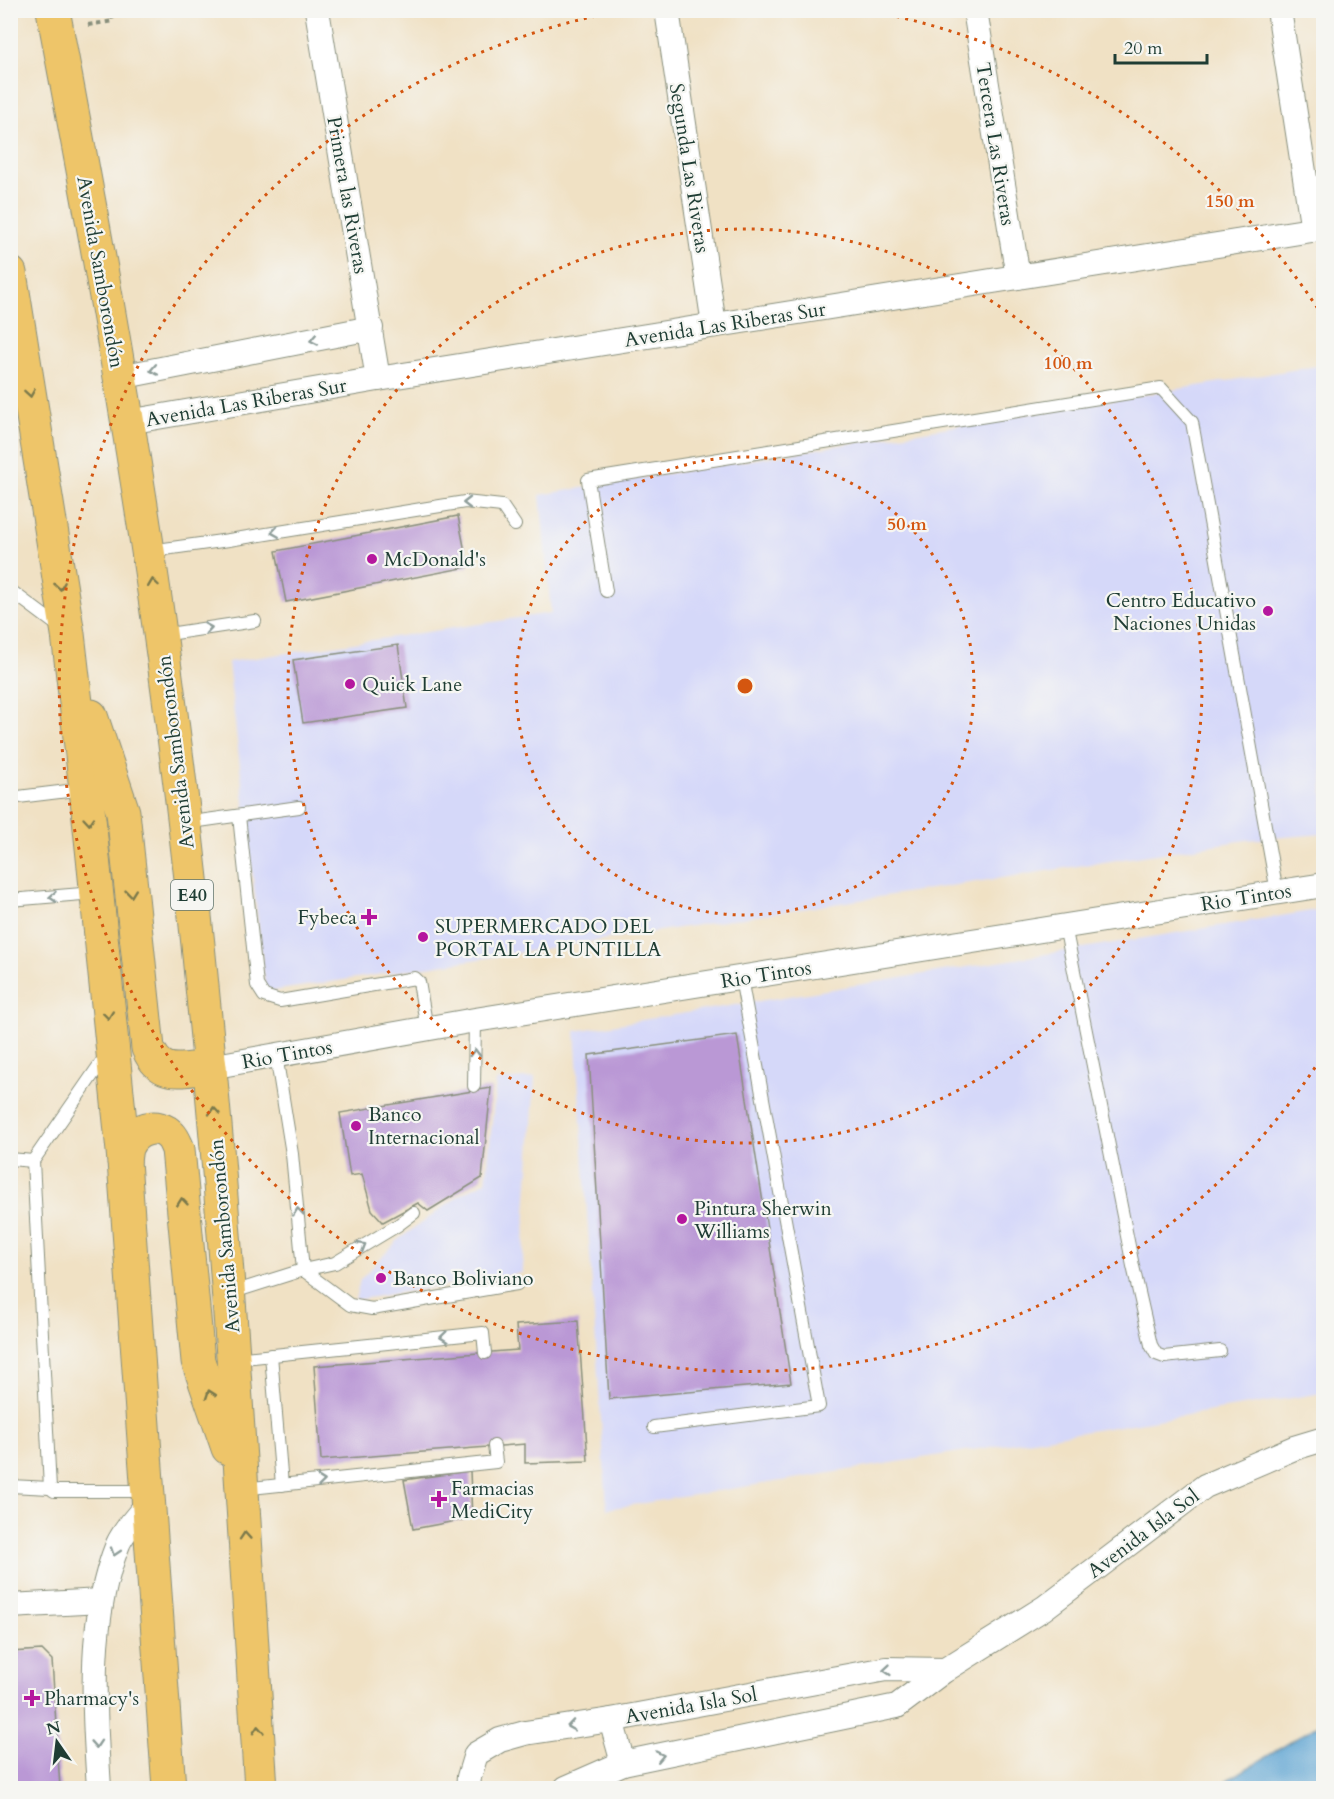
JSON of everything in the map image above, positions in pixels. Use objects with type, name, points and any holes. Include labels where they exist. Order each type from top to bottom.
[{"type":"highway","points":[[45,10],[66,78]]},
{"type":"highway","name":"Avenida Samborondón","points":[[53,10],[128,422],[160,635],[184,824],[210,1067],[229,1294],[261,1788]]},
{"type":"highway","points":[[10,273],[15,334],[69,644],[86,789],[124,1161],[169,1788]]},
{"type":"highway","points":[[69,644],[123,812],[148,1048],[152,1059],[160,1068],[171,1070],[210,1067]]},
{"type":"highway","points":[[124,1161],[127,1144],[146,1128],[161,1128],[172,1136],[178,1149],[198,1361],[242,1489]]},
{"type":"street","name":"Primera las Riveras","points":[[317,10],[378,379]]},
{"type":"street","name":"Segunda Las Riveras","points":[[667,10],[714,325]]},
{"type":"street","name":"Tercera Las Riveras","points":[[975,10],[1018,277]]},
{"type":"street","points":[[1279,10],[1318,229]]},
{"type":"street","name":"Avenida Las Riberas Sur","points":[[128,422],[378,379],[1318,229]]},
{"type":"street","points":[[120,377],[371,328]]},
{"type":"street","name":"Rio Tintos","points":[[210,1067],[475,1020],[1323,885]]},
{"type":"street","name":"Avenida Isla Sol","points":[[566,1788],[622,1763],[897,1706],[945,1670],[1044,1608],[1205,1486],[1294,1448],[1323,1439]]},
{"type":"street","points":[[99,1788],[93,1696],[101,1601],[119,1542],[147,1497]]},
{"type":"street","points":[[10,1606],[101,1601]]},
{"type":"street","name":"Avenida Isla Sol","points":[[468,1788],[476,1754],[500,1740],[525,1733],[611,1720],[886,1669],[945,1670]]},
{"type":"street","points":[[611,1720],[622,1763]]},
{"type":"lane","points":[[606,591],[588,480],[1161,388],[1192,422],[1277,892]]},
{"type":"lane","points":[[148,551],[465,501],[502,506],[515,525]]},
{"type":"lane","points":[[10,590],[69,644]]},
{"type":"lane","points":[[160,635],[255,621]]},
{"type":"lane","points":[[10,798],[86,789]]},
{"type":"lane","points":[[184,824],[299,807]]},
{"type":"lane","points":[[239,816],[257,985],[264,996],[280,1001],[415,978],[419,982],[427,1029]]},
{"type":"lane","points":[[10,900],[95,893]]},
{"type":"lane","points":[[1065,926],[1151,1346],[1156,1354],[1164,1357],[1220,1351]]},
{"type":"lane","points":[[654,1427],[819,1406],[741,978]]},
{"type":"lane","points":[[474,1086],[475,1020]]},
{"type":"lane","points":[[50,1488],[33,1161],[111,1048]]},
{"type":"lane","points":[[276,1055],[292,1155],[303,1270],[350,1305],[372,1309],[517,1284]]},
{"type":"lane","points":[[10,1159],[33,1161]]},
{"type":"lane","points":[[229,1294],[303,1270],[335,1263],[414,1213]]},
{"type":"lane","points":[[234,1359],[483,1333],[484,1353]]},
{"type":"lane","points":[[271,1356],[282,1485]]},
{"type":"lane","points":[[242,1489],[496,1462],[494,1446]]},
{"type":"lane","points":[[10,1486],[147,1497]]},
{"type":"path","points":[[88,25],[113,21],[111,10]]},
{"type":"shaded area","points":[[1323,365],[1323,834],[1246,840],[266,992],[228,662],[551,613],[540,495]]},
{"type":"shaded area","points":[[1323,909],[1323,1393],[607,1509],[575,1031]]},
{"type":"shaded area","points":[[535,1077],[522,1273],[355,1300],[360,1280],[399,1239],[463,1193],[486,1181],[496,1081]]},
{"type":"water","points":[[1323,1722],[1323,1788],[1215,1788]]},
{"type":"building","name":"McDonald's","points":[[458,516],[468,567],[286,602],[276,551]]},
{"type":"building","name":"Quick Lane","points":[[398,645],[407,708],[303,723],[293,660]]},
{"type":"building","name":"Pintura Sherwin Williams","points":[[737,1035],[791,1383],[609,1399],[589,1055]]},
{"type":"building","points":[[491,1088],[482,1178],[428,1211],[418,1203],[383,1222],[372,1210],[362,1174],[350,1176],[340,1113]]},
{"type":"building","points":[[578,1321],[588,1461],[525,1463],[525,1444],[321,1460],[314,1366],[518,1350],[516,1325]]},
{"type":"building","name":"Farmacias MediCity","points":[[470,1471],[472,1518],[413,1529],[404,1480]]},
{"type":"building","name":"Pharmacy's","points":[[42,1650],[52,1660],[60,1788],[10,1788],[10,1652]]},
{"type":"place","name":"McDonald's","points":[[372,559]]},
{"type":"place","name":"Centro Educativo Naciones Unidas","points":[[1268,611]]},
{"type":"place","name":"Quick Lane","points":[[350,684]]},
{"type":"place","name":"Fybeca","points":[[369,917]]},
{"type":"place","name":"SUPERMERCADO DEL PORTAL LA PUNTILLA","points":[[423,937]]},
{"type":"place","name":"Banco Internacional","points":[[356,1126]]},
{"type":"place","name":"Pintura Sherwin Williams","points":[[682,1219]]},
{"type":"place","name":"Banco Boliviano","points":[[381,1278]]},
{"type":"place","name":"Farmacias MediCity","points":[[439,1499]]},
{"type":"place","name":"Pharmacy's","points":[[32,1698]]}]
